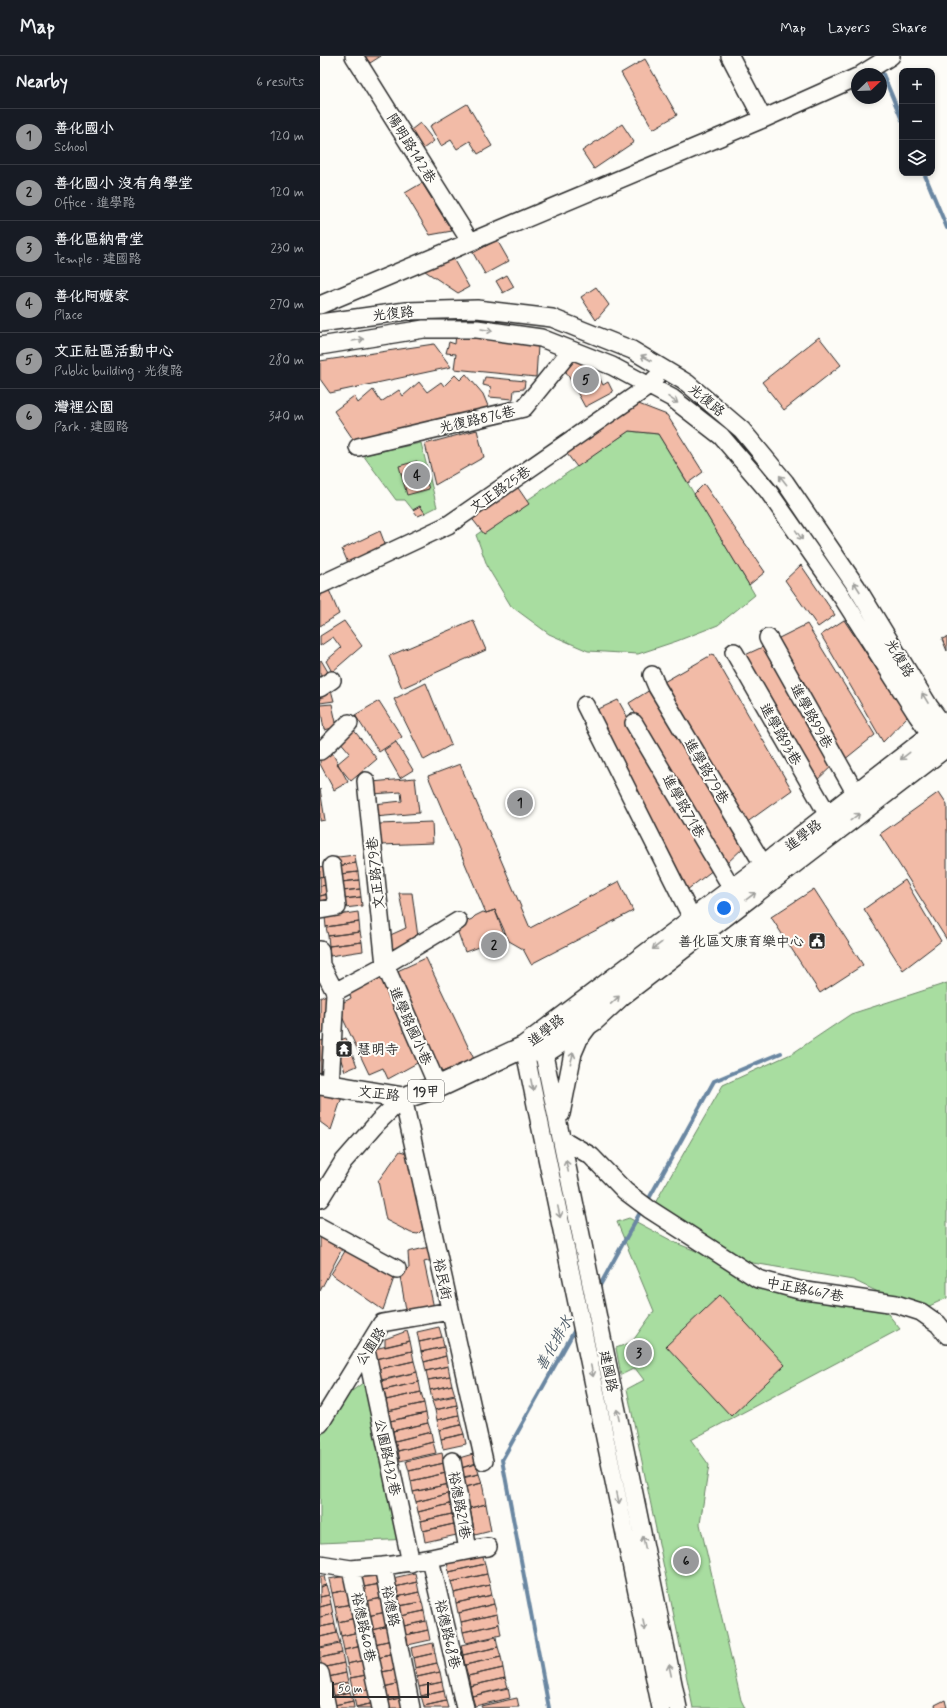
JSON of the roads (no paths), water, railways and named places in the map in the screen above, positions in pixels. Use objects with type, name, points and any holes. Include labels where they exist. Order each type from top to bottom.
[{"type":"main road","name":"進學路","points":[[536,1044],[828,815],[856,794],[943,735]]},
{"type":"main road","name":"進學路","points":[[536,1044],[594,1020],[621,995],[943,735]]},
{"type":"main road","name":"文正路","points":[[325,1085],[403,1098],[438,1087],[536,1044]]},
{"type":"street","name":"陽明路142巷","points":[[354,56],[470,241]]},
{"type":"street","points":[[730,56],[763,119]]},
{"type":"street","points":[[320,305],[763,119],[851,80]]},
{"type":"street","name":"光復路","points":[[320,323],[406,311],[470,309],[552,318],[632,350],[688,383],[742,430],[785,482],[856,586],[929,706],[943,735]]},
{"type":"street","name":"光復路","points":[[320,346],[424,329],[477,329],[541,338],[612,366],[672,398],[721,436],[768,491],[842,597],[943,735]]},
{"type":"street","name":"光復路876巷","points":[[358,447],[524,408],[571,350]]},
{"type":"street","name":"文正路25巷","points":[[320,585],[448,525],[649,386],[665,369]]},
{"type":"street","name":"進學路99巷","points":[[768,638],[856,794]]},
{"type":"street","name":"進學路93巷","points":[[734,652],[828,815]]},
{"type":"street","name":"進學路79巷","points":[[652,675],[657,687],[764,866]]},
{"type":"street","points":[[585,705],[693,920]]},
{"type":"street","points":[[320,751],[326,747],[349,723]]},
{"type":"street","name":"進學路71巷","points":[[634,723],[732,890]]},
{"type":"street","name":"文正路79巷","points":[[366,781],[385,965]]},
{"type":"street","points":[[320,910],[337,907],[332,866]]},
{"type":"street","points":[[335,992],[385,965],[458,921]]},
{"type":"street","points":[[320,950],[321,966],[335,992],[325,1085]]},
{"type":"street","name":"進學路國小巷","points":[[385,965],[438,1087]]},
{"type":"street","points":[[560,1131],[566,1081],[573,1053],[579,1039],[594,1020]]},
{"type":"street","name":"建國路","points":[[536,1044],[560,1131],[678,1708]]},
{"type":"street","name":"建國路","points":[[536,1044],[580,1311],[661,1708]]},
{"type":"street","points":[[320,1199],[343,1162],[378,1122],[403,1098]]},
{"type":"street","name":"裕民街","points":[[403,1098],[484,1461]]},
{"type":"street","name":"中正路667巷","points":[[560,1131],[591,1156],[625,1190],[643,1204],[758,1280],[799,1290],[896,1304],[921,1312],[938,1324],[947,1335]]},
{"type":"street","points":[[320,1226],[397,1269]]},
{"type":"street","name":"公園路","points":[[320,1424],[382,1323],[450,1311]]},
{"type":"street","name":"公園路432巷","points":[[366,1350],[411,1563]]},
{"type":"street","name":"裕德路21巷","points":[[452,1461],[468,1550]]},
{"type":"street","points":[[383,1566],[411,1563],[488,1547]]},
{"type":"street","name":"裕德路68巷","points":[[430,1559],[465,1708]]},
{"type":"street","name":"裕德路","points":[[320,1564],[351,1569],[383,1566],[411,1708]]},
{"type":"street","name":"裕德路60巷","points":[[351,1569],[381,1708]]},
{"type":"street","points":[[320,1673],[328,1708]]},
{"type":"waterway","points":[[880,67],[899,113]]},
{"type":"waterway","points":[[925,176],[947,228]]},
{"type":"waterway","name":"善化排水","points":[[647,1202],[714,1081],[781,1053]]},
{"type":"waterway","name":"善化排水","points":[[598,1289],[642,1209]]},
{"type":"waterway","name":"善化排水","points":[[549,1708],[502,1460],[577,1326]]},
{"type":"place","name":"文正社區活動中心","points":[[586,380]]},
{"type":"place","name":"善化阿嬤家","points":[[417,476]]},
{"type":"place","name":"善化國小","points":[[520,803]]},
{"type":"place","name":"善化區文康育樂中心","points":[[817,941]]},
{"type":"place","name":"善化國小 沒有角學堂","points":[[494,945]]},
{"type":"place","name":"慧明寺","points":[[344,1049]]},
{"type":"place","name":"善化區納骨堂","points":[[639,1353]]},
{"type":"place","name":"灣裡公園","points":[[686,1561]]}]
